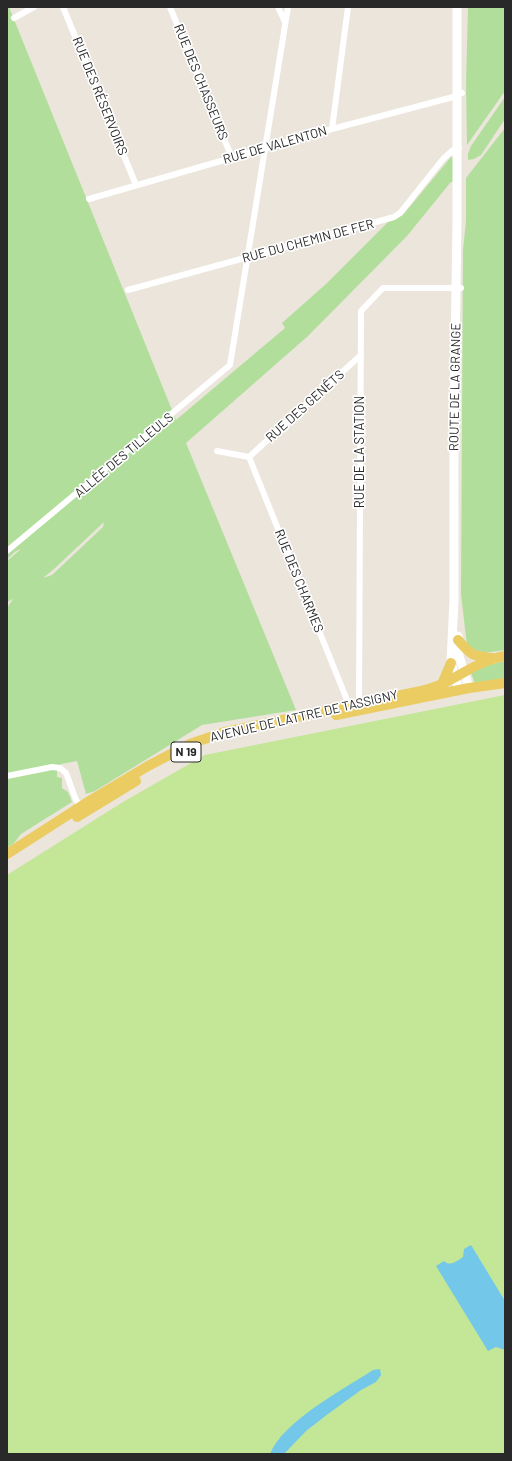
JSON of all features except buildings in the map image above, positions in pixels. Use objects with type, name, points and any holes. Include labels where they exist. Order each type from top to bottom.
[{"type":"main road","points":[[457,7],[459,94]]},
{"type":"main road","points":[[459,94],[462,7]]},
{"type":"main road","name":"ROUTE DE LA GRANGE","points":[[459,94],[459,529],[455,640],[451,663],[459,674]]},
{"type":"main road","points":[[455,640],[470,654],[479,657],[494,658]]},
{"type":"main road","name":"ROUTE DE LA GRANGE","points":[[455,640],[459,656],[459,674]]},
{"type":"main road","name":"AVENUE DE LATTRE DE TASSIGNY","points":[[7,854],[83,810],[148,766],[190,744],[225,732],[421,691],[442,684],[459,674],[494,658],[505,656]]},
{"type":"main road","points":[[442,684],[451,663]]},
{"type":"main road","points":[[459,674],[464,689]]},
{"type":"main road","name":"N 19","points":[[7,860],[83,810],[162,765],[192,750],[217,740],[464,689],[505,683]]},
{"type":"street","points":[[14,18],[34,7]]},
{"type":"street","name":"RUE DES RÉSERVOIRS","points":[[64,7],[136,185]]},
{"type":"street","name":"RUE DES CHASSEURS","points":[[170,7],[232,158]]},
{"type":"street","points":[[278,7],[285,23]]},
{"type":"street","name":"ALLÉE DES TILLEULS","points":[[7,552],[228,368],[231,363],[288,7]]},
{"type":"street","points":[[332,129],[348,7]]},
{"type":"street","name":"RUE DE VALENTON","points":[[89,199],[459,94]]},
{"type":"street","name":"RUE DU CHEMIN DE FER","points":[[128,290],[394,217],[400,213],[443,159],[453,150],[459,148]]},
{"type":"street","name":"RUE DE LA STATION","points":[[354,704],[361,311],[383,288],[458,288]]},
{"type":"street","name":"RUE DES GENÊTS","points":[[249,457],[361,355]]},
{"type":"street","points":[[217,451],[249,457]]},
{"type":"street","name":"RUE DES CHARMES","points":[[249,457],[354,704]]},
{"type":"street","points":[[7,776],[52,767],[60,768],[66,773],[72,791],[83,810]]},
{"type":"green space","points":[[7,7],[9,7],[176,420],[285,328],[282,323],[326,284],[388,222],[403,215],[451,157],[455,157],[455,180],[450,183],[407,236],[308,336],[186,443],[296,710],[202,725],[95,791],[86,794],[77,761],[61,764],[57,769],[57,777],[62,778],[62,788],[68,792],[72,802],[21,834],[14,843],[7,848],[7,608],[13,599],[7,602],[7,561],[21,549],[16,551],[7,559]],"holes":[[[104,522],[103,527],[52,575],[43,578]]]},
{"type":"green space","points":[[468,7],[505,7],[505,91],[467,145],[466,84]]},
{"type":"green space","points":[[505,97],[505,119],[481,155],[474,159],[468,160],[468,154],[471,146]]},
{"type":"green space","points":[[505,128],[505,650],[481,652],[467,646],[461,594],[463,250],[466,221],[466,178]]},
{"type":"green space","points":[[505,661],[505,678],[475,684],[471,673],[486,666]]},
{"type":"green space","points":[[505,695],[505,1454],[7,1454],[7,875],[123,802],[205,755]]},
{"type":"water","points":[[471,1245],[505,1301],[505,1350],[496,1347],[488,1351],[436,1266],[444,1261],[446,1263],[456,1262],[463,1257],[464,1249]]},
{"type":"water","points":[[380,1369],[381,1375],[376,1382],[361,1390],[306,1431],[284,1454],[270,1454],[277,1442],[301,1418],[331,1396],[373,1370]]}]
